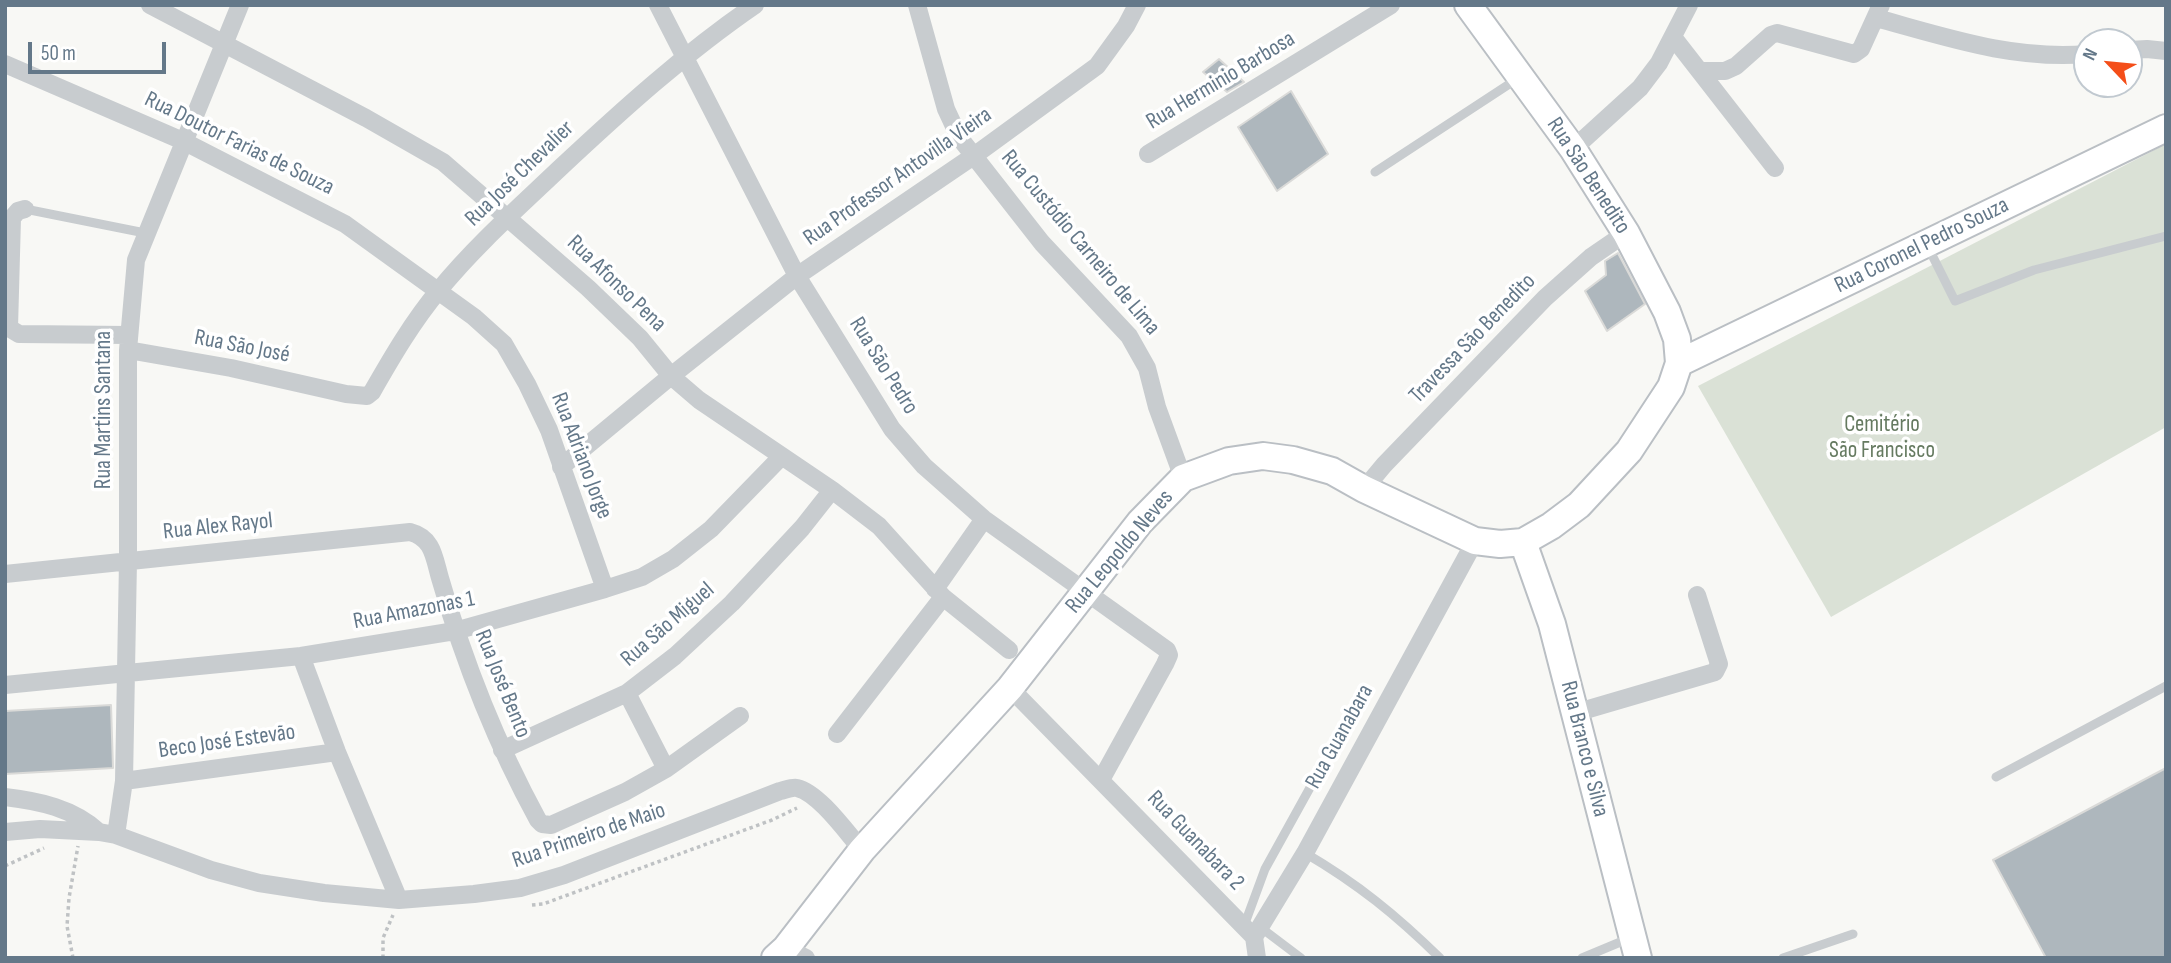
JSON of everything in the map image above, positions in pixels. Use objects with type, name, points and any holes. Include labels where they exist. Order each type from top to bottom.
[{"type":"street","name":"Rua Afonso Pena","points":[[150,5],[366,118],[443,162],[589,288],[632,330],[671,376],[699,400],[832,490],[879,526],[939,593],[1009,650]]},
{"type":"street","name":"Rua Martins Santana","points":[[108,834],[124,781],[128,343],[136,260],[240,5]]},
{"type":"street","name":"Rua São Pedro","points":[[658,5],[797,276],[892,429],[923,466],[984,519],[1164,646],[1169,655],[1165,664],[1101,780]]},
{"type":"street","name":"Rua José Chevalier","points":[[346,394],[360,397],[372,392],[438,290],[508,217],[607,124],[701,43],[755,5]]},
{"type":"street","name":"Rua Custódio Carneiro de Lima","points":[[917,5],[946,109],[959,137],[1042,243],[1129,336],[1147,368],[1157,407],[1183,478]]},
{"type":"street","name":"Rua Professor Antovilla Vieira","points":[[561,467],[797,276],[975,155],[1097,66],[1126,26],[1137,5]]},
{"type":"street","name":"Rua Herminio Barbosa","points":[[1148,154],[1391,5]]},
{"type":"street","points":[[1573,149],[1640,88],[1659,63],[1689,5]]},
{"type":"street","name":"Rua São Benedito","points":[[1473,7],[1573,149],[1626,233],[1667,312],[1677,339],[1679,363]]},
{"type":"street","points":[[1702,71],[1725,71],[1736,66],[1771,35],[1777,33],[1854,54],[1861,49],[1878,11],[2005,52],[2073,55]]},
{"type":"street","points":[[1673,37],[1702,71],[1774,168]]},
{"type":"street","points":[[2143,49],[2166,51]]},
{"type":"street","name":"Rua Doutor Farias de Souza","points":[[5,64],[183,141],[345,224],[438,290]]},
{"type":"street","name":"Rua Coronel Pedro Souza","points":[[1679,363],[2166,128]]},
{"type":"street","name":"Rua São José","points":[[24,209],[12,218],[7,325],[12,332],[128,343],[346,394]]},
{"type":"street","name":"Travessa São Benedito","points":[[1364,489],[1545,298],[1591,257],[1626,233]]},
{"type":"street","name":"Rua Adriano Jorge","points":[[438,290],[504,344],[527,384],[549,430],[605,589]]},
{"type":"street","name":"Rua Leopoldo Neves","points":[[789,954],[862,850],[1010,688],[1140,522],[1183,478],[1229,461],[1263,456],[1293,460],[1332,471],[1475,541],[1500,544],[1523,542],[1579,505],[1620,461],[1671,387],[1679,363]]},
{"type":"street","name":"Rua Amazonas 1","points":[[5,685],[301,656],[455,631],[605,589],[642,577],[673,559],[711,529],[782,456]]},
{"type":"street","name":"Rua São Miguel","points":[[502,750],[627,693],[675,656],[732,603],[832,490]]},
{"type":"street","points":[[837,734],[939,593],[984,519]]},
{"type":"street","name":"Rua Alex Rayol","points":[[5,574],[410,533],[424,538],[430,545]]},
{"type":"street","name":"Rua Guanabara","points":[[1253,930],[1305,853],[1475,541]]},
{"type":"street","name":"Rua Branco e Silva","points":[[1523,542],[1552,624],[1635,948]]},
{"type":"street","name":"Rua José Bento","points":[[430,545],[455,631],[502,750],[542,824],[551,825],[625,792],[666,769]]},
{"type":"street","points":[[1575,713],[1714,671],[1719,664],[1697,595]]},
{"type":"street","points":[[301,656],[337,752],[399,900]]},
{"type":"street","name":"Rua Guanabara 2","points":[[1010,688],[1253,930]]},
{"type":"street","points":[[627,693],[666,769],[740,716]]},
{"type":"street","name":"Beco José Estevão","points":[[124,781],[337,752]]},
{"type":"street","name":"Rua Primeiro de Maio","points":[[5,797],[30,800],[71,812],[108,834],[211,870],[259,883],[399,900],[520,888],[564,875],[780,791],[795,788],[814,799]]},
{"type":"street","points":[[814,799],[862,850]]},
{"type":"street","name":"Rua Primeiro de Maio","points":[[5,832],[40,829],[80,837],[108,834]]},
{"type":"street","points":[[1253,930],[1257,958]]},
{"type":"lane","points":[[1376,172],[1522,76]]},
{"type":"lane","points":[[24,209],[145,233]]},
{"type":"lane","points":[[1926,244],[1955,302],[2034,270],[2166,236]]},
{"type":"lane","points":[[1996,777],[2166,686]]},
{"type":"lane","points":[[1253,930],[1265,869],[1322,766]]},
{"type":"lane","points":[[1305,853],[1367,892],[1397,916],[1440,958]]},
{"type":"lane","name":"Rua Guanabara 2","points":[[1253,930],[1301,958]]},
{"type":"lane","points":[[1783,958],[1853,934]]},
{"type":"lane","points":[[1582,958],[1635,948]]},
{"type":"path","points":[[530,905],[543,904],[761,824],[814,799]]},
{"type":"path","points":[[69,844],[80,837]]},
{"type":"path","points":[[73,958],[67,926],[80,837]]},
{"type":"path","points":[[5,866],[50,845]]},
{"type":"path","points":[[383,958],[383,937],[399,900]]},
{"type":"green space","name":"Cemitério São Francisco","points":[[2166,144],[2166,427],[1831,617],[1698,386]]},
{"type":"building","points":[[1219,59],[1244,82],[1227,92],[1203,72]]},
{"type":"building","points":[[1291,91],[1328,154],[1277,191],[1238,127]]},
{"type":"building","points":[[1618,253],[1645,304],[1607,331],[1585,291],[1606,275],[1605,261]]},
{"type":"building","points":[[111,705],[113,768],[5,774],[5,711]]},
{"type":"building","points":[[2166,768],[2166,958],[2046,958],[1993,860]]}]
